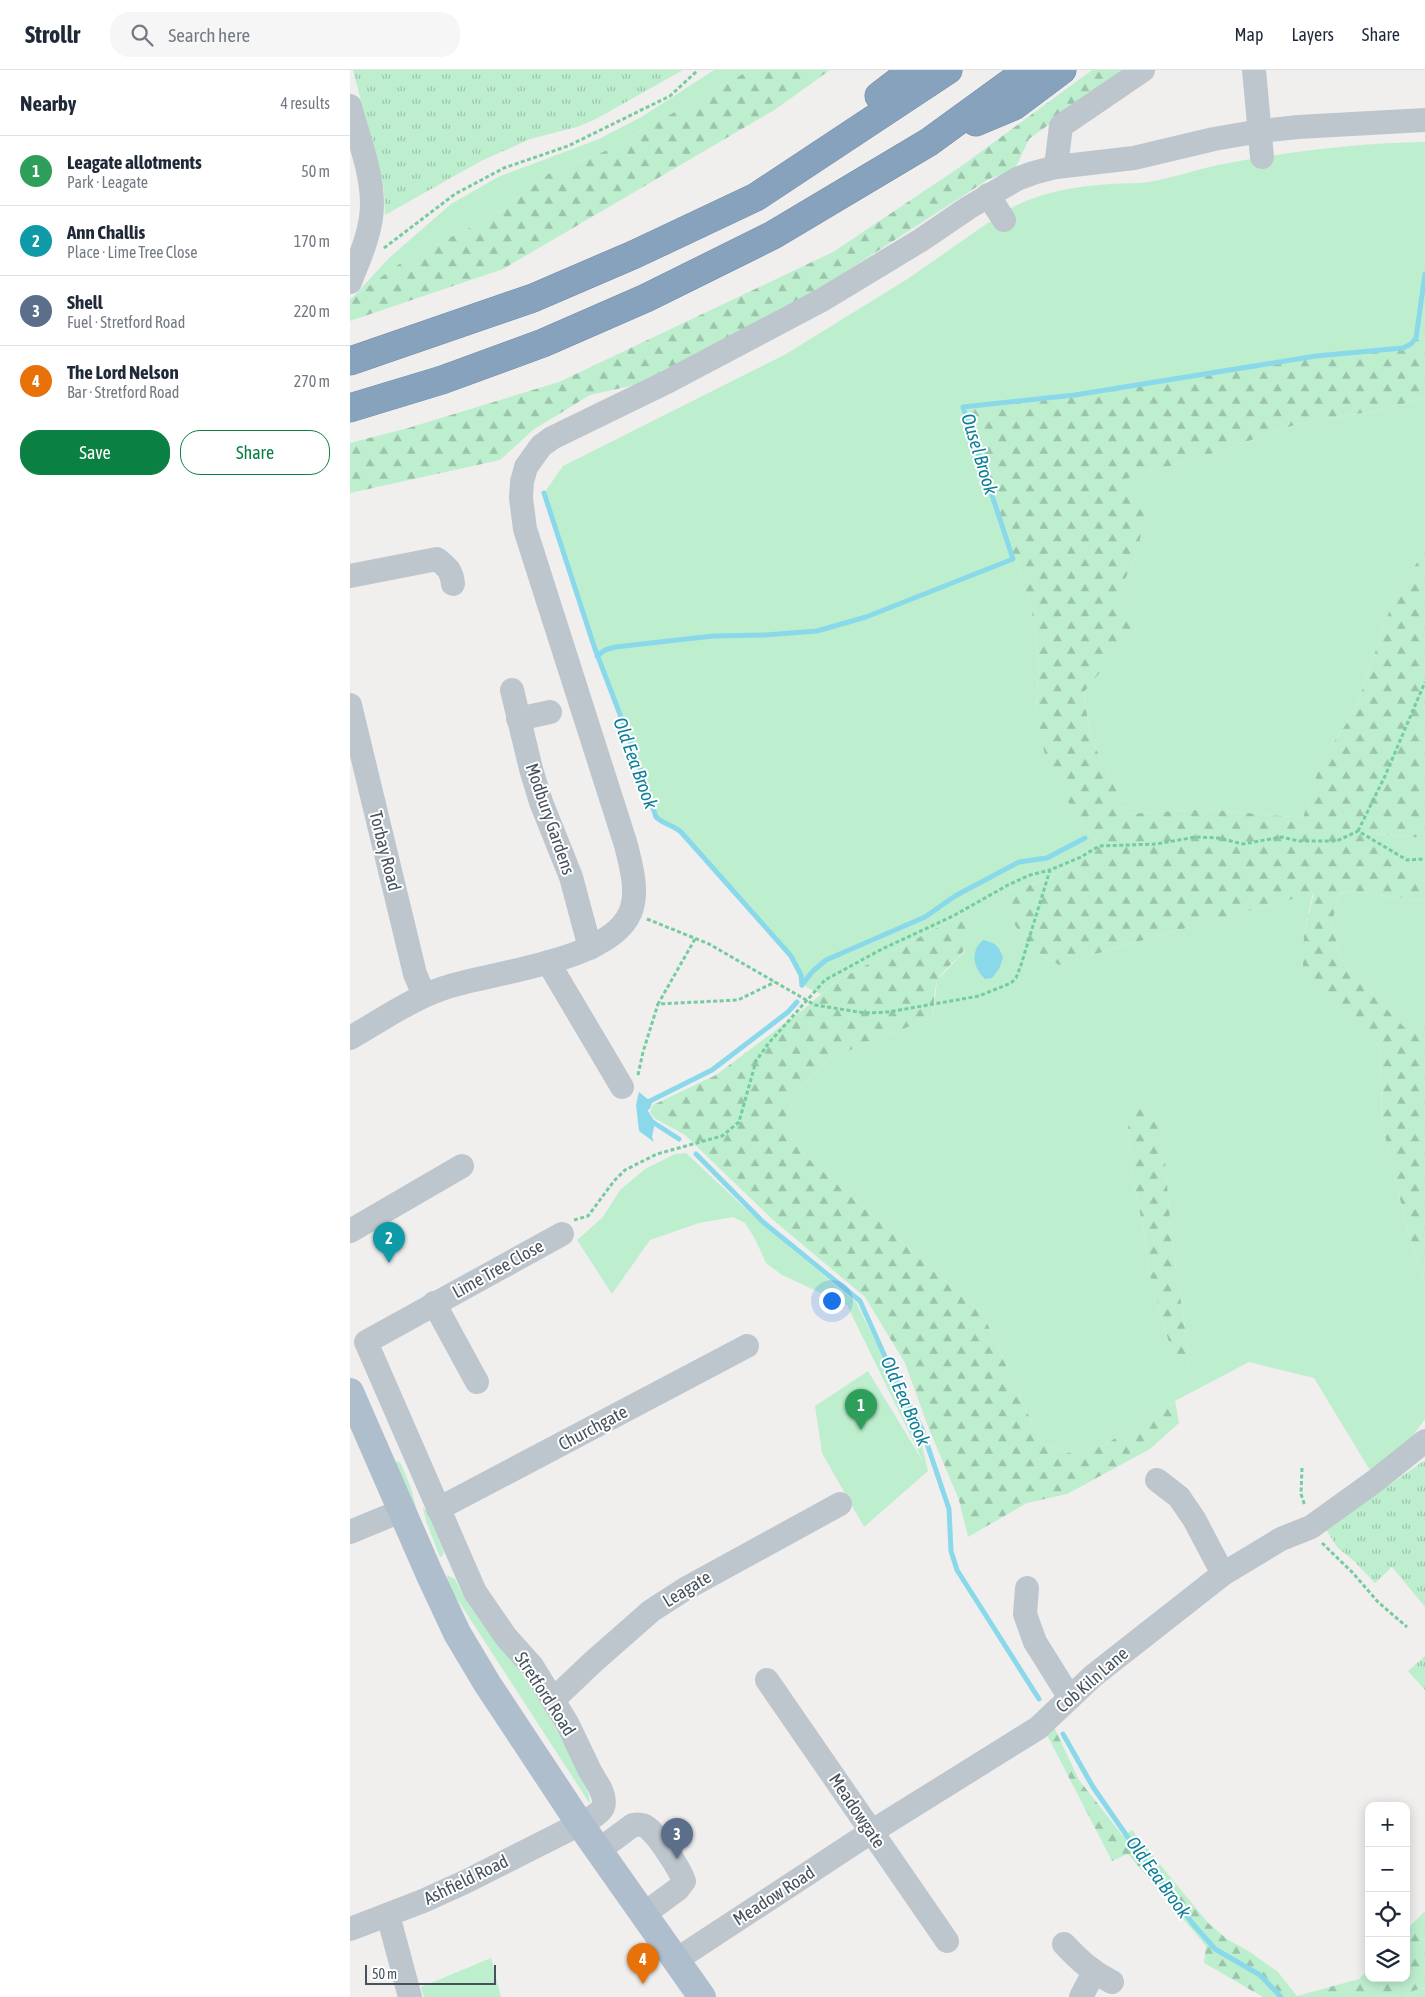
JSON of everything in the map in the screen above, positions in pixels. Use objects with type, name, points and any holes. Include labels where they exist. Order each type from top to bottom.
[{"type":"highway","points":[[633,255],[768,173],[897,84],[913,70]]},
{"type":"highway","points":[[350,360],[533,298],[633,255],[756,196],[948,70]]},
{"type":"highway","points":[[350,408],[460,373],[543,343],[646,298],[773,235],[929,142],[1028,70]]},
{"type":"highway","points":[[929,142],[1014,106],[1062,70]]},
{"type":"main road","points":[[350,1392],[429,1573],[458,1633],[488,1685],[580,1824],[702,1997]]},
{"type":"street","points":[[1056,167],[1060,126],[1143,70]]},
{"type":"street","points":[[1254,70],[1262,157]]},
{"type":"street","points":[[350,106],[367,171],[372,204],[367,240],[353,274]]},
{"type":"street","points":[[350,1038],[424,995],[447,987],[548,962],[590,948],[612,936],[622,926],[631,912],[634,882],[626,845],[526,529],[521,498],[522,482],[526,467],[537,451],[552,438],[676,378],[822,300],[889,260],[988,195],[1017,179],[1033,173],[1056,167],[1134,158],[1214,139],[1260,131],[1425,120]]},
{"type":"street","points":[[988,195],[1004,220]]},
{"type":"street","points":[[350,576],[437,560],[447,567],[452,574],[453,584]]},
{"type":"street","name":"Modbury Gardens","points":[[512,690],[518,719],[542,802],[571,877],[590,948]]},
{"type":"street","name":"Torbay Road","points":[[350,704],[415,974],[424,995]]},
{"type":"street","points":[[518,719],[550,712]]},
{"type":"street","points":[[548,962],[630,1084]]},
{"type":"street","points":[[350,1231],[462,1166]]},
{"type":"street","name":"Lime Tree Close","points":[[366,1342],[562,1234]]},
{"type":"street","name":"Lime Tree Close","points":[[434,1304],[477,1382]]},
{"type":"street","name":"Stretford Road","points":[[366,1342],[475,1592],[491,1617],[532,1666],[553,1700],[603,1794],[605,1800],[601,1811],[580,1824]]},
{"type":"street","name":"Churchgate","points":[[438,1509],[747,1346]]},
{"type":"street","name":"Cob Kiln Lane","points":[[871,1832],[1038,1728],[1093,1676],[1223,1574],[1281,1539],[1310,1527],[1376,1481],[1425,1441]]},
{"type":"street","points":[[379,1462],[412,1448]]},
{"type":"street","points":[[1157,1480],[1178,1497],[1194,1519],[1223,1574]]},
{"type":"street","name":"Leagate","points":[[553,1700],[592,1662],[651,1611],[685,1589],[840,1504]]},
{"type":"street","points":[[350,1532],[401,1510]]},
{"type":"street","points":[[429,1573],[460,1560]]},
{"type":"street","points":[[1027,1588],[1025,1614],[1036,1642],[1070,1698]]},
{"type":"street","name":"Meadowgate","points":[[767,1680],[947,1941]]},
{"type":"street","name":"Ashfield Road","points":[[350,1929],[465,1882],[580,1824]]},
{"type":"street","points":[[599,1850],[633,1826],[639,1824],[647,1827],[654,1834],[681,1872],[684,1881],[678,1889],[644,1914]]},
{"type":"street","name":"Meadow Road","points":[[676,1960],[871,1832]]},
{"type":"street","points":[[388,1915],[410,1997]]},
{"type":"street","points":[[1064,1944],[1080,1962],[1103,1977],[1081,1997]]},
{"type":"path","points":[[353,274],[370,264],[378,254],[455,194],[504,168],[568,146],[670,96],[698,70]]},
{"type":"path","points":[[562,1234],[566,1222],[588,1216],[614,1181],[625,1170],[657,1154],[722,1136],[739,1122],[756,1061],[768,1044],[825,980],[882,948],[953,916],[1008,885],[1081,857],[1099,846],[1156,844],[1196,837],[1218,838],[1243,844],[1282,837],[1298,841],[1337,841],[1358,831],[1385,776],[1425,682]]},
{"type":"path","points":[[1358,831],[1407,860],[1425,859]]},
{"type":"path","points":[[631,912],[708,944],[776,981],[808,1001],[822,1007],[856,1012],[888,1012],[975,997],[1005,986],[1016,978],[1050,870]]},
{"type":"path","points":[[630,1084],[643,1052],[658,1004],[695,940]]},
{"type":"path","points":[[658,1004],[738,1000],[776,981]]},
{"type":"path","points":[[1302,1468],[1301,1494],[1310,1527],[1324,1546],[1352,1572],[1378,1602],[1407,1627]]},
{"type":"green space","points":[[353,70],[683,70],[594,120],[577,127],[530,139],[481,161],[385,215],[384,190]]},
{"type":"green space","points":[[714,70],[750,70],[603,152],[548,174],[497,214],[405,260],[354,296],[389,258],[451,204],[498,177],[599,139],[643,116]]},
{"type":"green space","points":[[750,70],[830,70],[776,109],[503,269],[350,321],[350,299],[405,260],[497,214],[548,174],[603,152]]},
{"type":"green space","points":[[1092,70],[1124,70],[1029,139],[1015,169],[989,179],[802,300],[639,384],[590,395],[533,430],[500,460],[350,493],[350,443],[408,428],[559,382],[833,252],[963,165]]},
{"type":"green space","points":[[1425,142],[1425,305],[1420,306],[1417,330],[1409,345],[1403,348],[1316,356],[1075,395],[963,408],[1031,607],[1039,660],[1036,711],[1072,809],[1099,846],[1046,880],[1003,892],[1011,919],[1030,948],[1059,965],[1313,893],[1304,934],[1328,999],[1380,1047],[1382,1124],[1409,1236],[1425,1282],[1425,1419],[1412,1437],[1371,1472],[1314,1378],[1249,1362],[1175,1401],[1106,1444],[1073,1454],[1041,1443],[983,1314],[800,1151],[783,1128],[795,1094],[830,1058],[933,1017],[937,980],[965,951],[963,914],[838,980],[821,994],[806,987],[791,956],[681,832],[656,817],[634,751],[595,649],[544,493],[563,466],[786,354],[909,278],[989,222],[999,223],[1009,216],[1011,208],[1022,202],[1072,188],[1141,183],[1174,177],[1203,168],[1269,156],[1347,146]],"holes":[[[1128,1128],[1166,1171],[1172,1243],[1189,1355],[1188,1372],[1174,1359],[1151,1282],[1143,1227],[1132,1174]]]},
{"type":"green space","points":[[1425,305],[1425,398],[1380,410],[1297,424],[1211,454],[1125,479],[1145,507],[1138,552],[1119,592],[1124,611],[1133,614],[1138,621],[1137,627],[1084,692],[1090,737],[1128,814],[1204,809],[1303,818],[1321,761],[1355,711],[1393,600],[1425,550],[1425,838],[1362,833],[1425,882],[1425,901],[1349,891],[1339,895],[1332,922],[1340,957],[1367,989],[1411,1034],[1425,1023],[1425,1282],[1409,1236],[1382,1124],[1380,1047],[1328,999],[1303,966],[1304,934],[1314,893],[1059,965],[1030,948],[1011,919],[1003,892],[1046,880],[1099,846],[1072,809],[1046,760],[1036,711],[1039,660],[1031,607],[963,407],[1075,395],[1316,356],[1403,348],[1413,340],[1417,330],[1420,306]]},
{"type":"green space","points":[[1425,398],[1425,550],[1393,600],[1355,711],[1321,761],[1303,818],[1204,809],[1128,814],[1090,737],[1084,691],[1137,627],[1124,611],[1119,592],[1138,552],[1125,479],[1211,454],[1297,424],[1380,410]]},
{"type":"green space","points":[[1361,833],[1425,838],[1425,882]]},
{"type":"green space","points":[[1349,891],[1425,901],[1425,1023],[1411,1034],[1367,989],[1340,957],[1332,922],[1339,895]]},
{"type":"green space","points":[[963,914],[970,935],[968,943],[964,951],[938,979],[933,1017],[830,1058],[795,1094],[783,1128],[800,1151],[983,1314],[1041,1443],[1073,1454],[1106,1444],[1175,1401],[1179,1423],[1150,1449],[1067,1494],[1027,1503],[968,1537],[959,1500],[929,1429],[905,1363],[865,1297],[772,1219],[685,1135],[654,1118],[650,1112],[653,1105],[716,1075],[800,1012],[838,980]]},
{"type":"green space","points":[[1135,1106],[1152,1113],[1161,1128],[1172,1243],[1189,1355],[1188,1373],[1174,1359],[1151,1282],[1143,1227],[1132,1174],[1128,1128]]},
{"type":"green space","points":[[686,1153],[763,1225],[856,1302],[918,1429],[928,1471],[864,1527],[822,1453],[815,1406],[868,1371],[924,1463],[847,1305],[782,1275],[766,1263],[745,1223],[733,1217],[699,1223],[650,1240],[612,1294],[577,1240],[603,1217],[620,1190],[645,1169],[675,1154]]},
{"type":"green space","points":[[1425,1460],[1425,1607],[1392,1567],[1375,1583],[1354,1561],[1337,1547],[1326,1529]]},
{"type":"green space","points":[[397,1461],[401,1464],[411,1488],[418,1515],[394,1464]]},
{"type":"green space","points":[[423,1508],[426,1510],[444,1552],[442,1557],[440,1557],[426,1521]]},
{"type":"green space","points":[[447,1575],[455,1579],[470,1607],[516,1665],[534,1692],[589,1795],[590,1804],[448,1585]]},
{"type":"green space","points":[[1425,1656],[1425,1690],[1408,1671]]},
{"type":"green space","points":[[1054,1727],[1079,1780],[1123,1836],[1132,1830],[1208,1923],[1227,1939],[1250,1952],[1278,1972],[1297,1996],[1359,1979],[1365,1973],[1365,1982],[1410,1982],[1410,1926],[1425,1911],[1425,1988],[1415,1990],[1407,1997],[1263,1997],[1204,1963],[1206,1946],[1128,1854],[1112,1861],[1047,1735]]},
{"type":"green space","points":[[491,1958],[501,1997],[424,1997],[421,1987]]},
{"type":"green space","points":[[1425,1988],[1425,1997],[1407,1997],[1415,1990]]},
{"type":"water","points":[[983,940],[991,942],[996,946],[1003,958],[999,969],[992,978],[985,979],[978,970],[975,959],[976,949]]},
{"type":"water","points":[[639,1092],[650,1101],[648,1111],[655,1122],[652,1137],[654,1142],[639,1131],[636,1105]]},
{"type":"waterway","name":"Ousel Brook","points":[[597,656],[605,650],[615,647],[713,636],[817,631],[866,617],[1013,559],[963,407],[1075,395],[1316,356],[1403,348],[1411,344],[1416,338],[1425,274]]},
{"type":"waterway","name":"Old Eea Brook","points":[[544,493],[595,649],[634,751],[656,817],[681,832],[791,956],[801,975],[802,985]]},
{"type":"waterway","points":[[802,985],[812,972],[826,960],[925,917],[955,896],[1019,862],[1047,858],[1085,838]]},
{"type":"waterway","name":"Old Eea Brook","points":[[648,1107],[650,1101],[712,1070],[788,1012],[797,1002]]},
{"type":"waterway","name":"Old Eea Brook","points":[[651,1121],[679,1139]]},
{"type":"waterway","name":"Old Eea Brook","points":[[696,1154],[763,1222],[860,1301],[891,1370],[922,1429],[949,1509],[951,1551],[957,1570],[1039,1699]]},
{"type":"waterway","name":"Old Eea Brook","points":[[1063,1734],[1093,1787],[1129,1839],[1193,1924],[1215,1949],[1260,1975],[1281,1997]]},
{"type":"place","name":"Ann Challis","points":[[389,1263]]},
{"type":"place","name":"Leagate allotments","points":[[861,1430]]},
{"type":"place","name":"Shell","points":[[677,1859]]},
{"type":"place","name":"The Lord Nelson","points":[[643,1984]]}]
